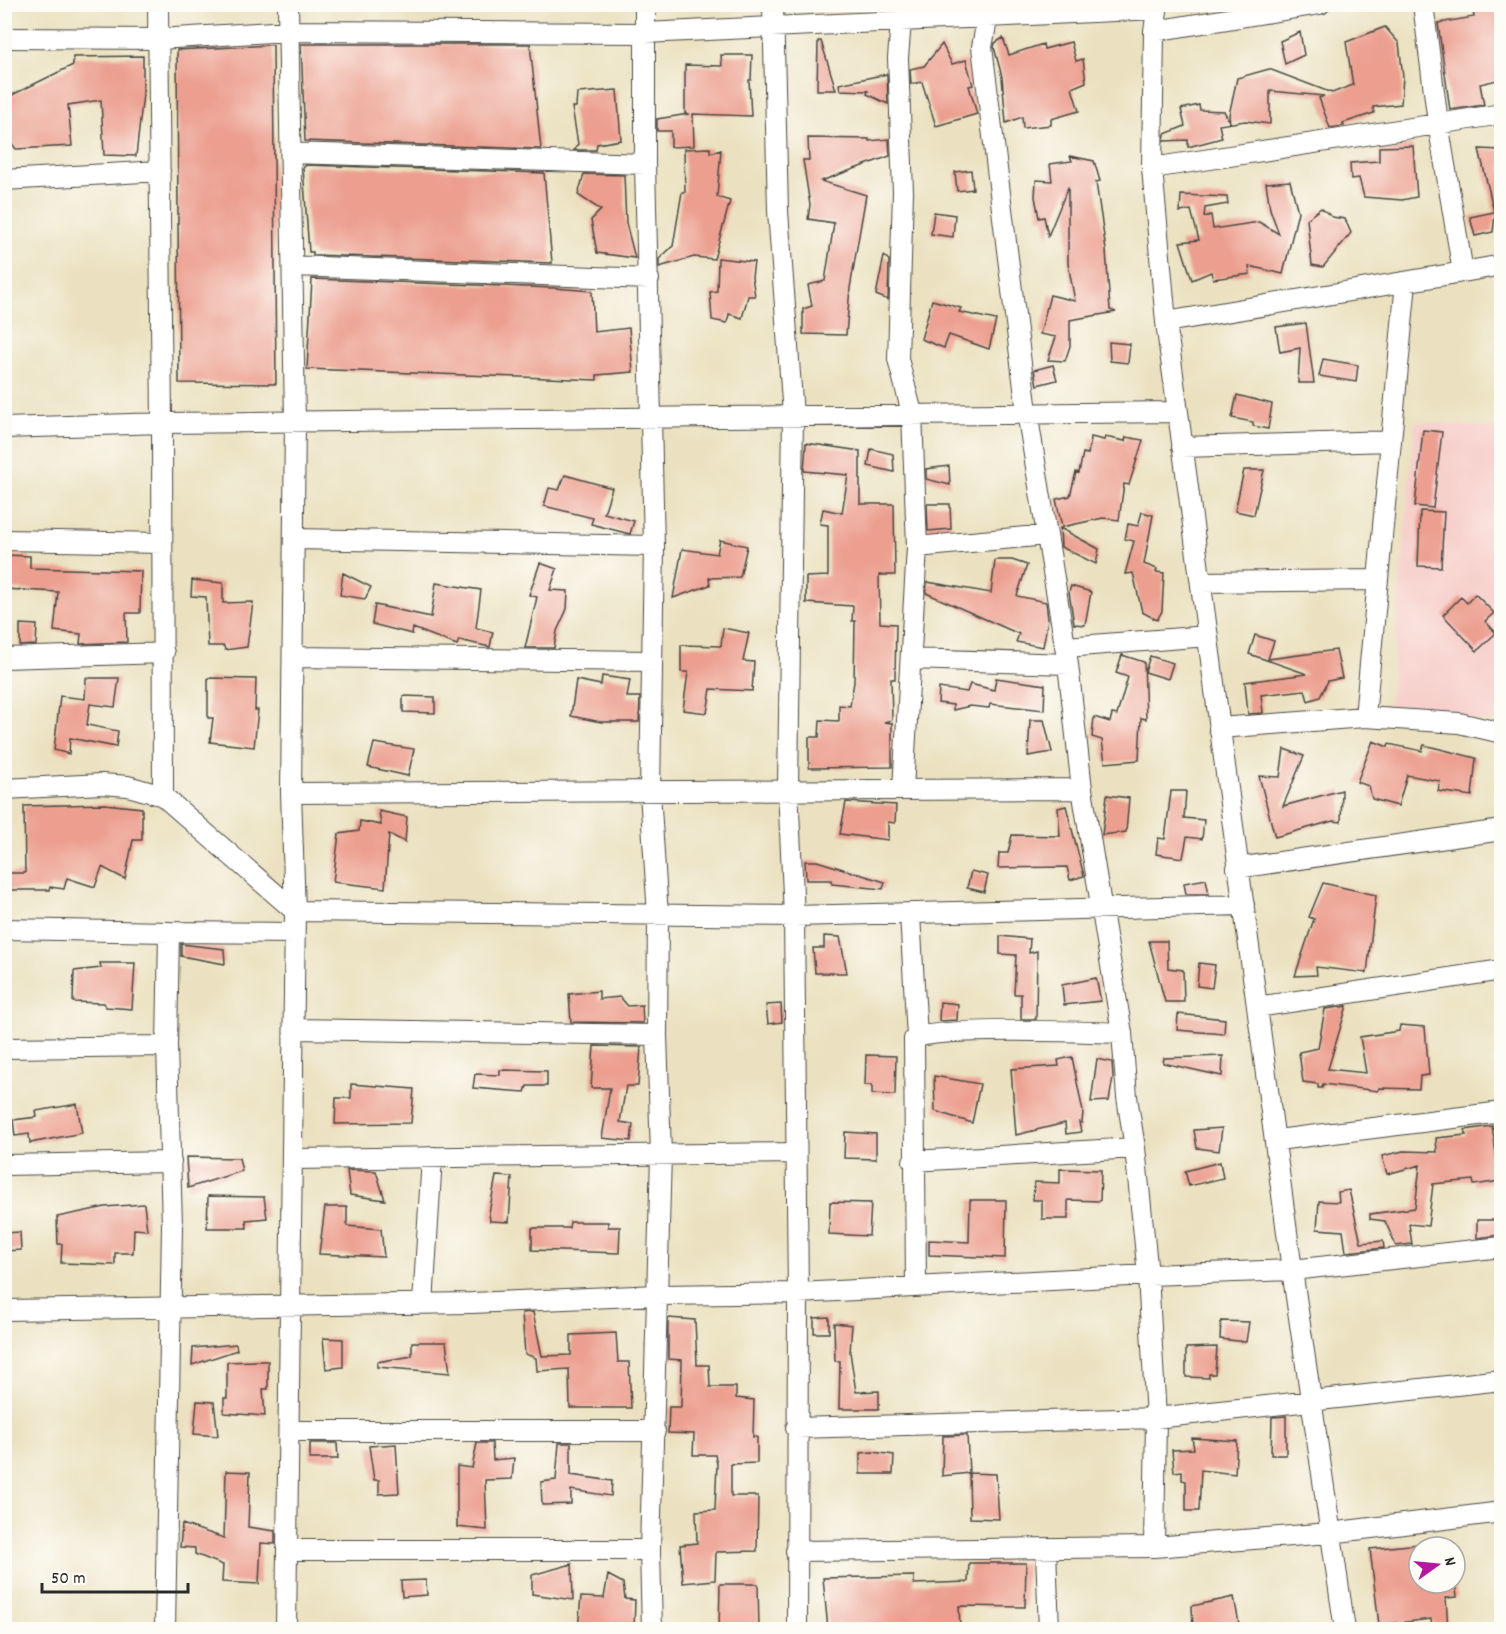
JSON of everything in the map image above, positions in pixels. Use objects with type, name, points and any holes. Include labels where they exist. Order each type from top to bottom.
[{"type":"street","points":[[158,4],[164,653],[163,796]]},
{"type":"street","points":[[286,1629],[292,1306],[295,911],[291,793],[295,422],[288,4]]},
{"type":"street","points":[[645,4],[645,164],[654,546],[650,792],[658,916],[657,1035],[661,1154],[650,1550],[651,1629]]},
{"type":"street","points":[[773,4],[778,211],[793,415],[788,789],[794,916],[798,1293],[795,1428],[797,1629]]},
{"type":"street","points":[[1154,31],[1320,4]]},
{"type":"street","points":[[1423,4],[1438,123],[1462,272]]},
{"type":"street","points":[[4,38],[159,39],[288,31],[645,33],[901,21],[988,10],[1157,7],[1154,31],[1152,168],[1166,322],[1237,868],[1277,1140],[1292,1270],[1346,1629]]},
{"type":"street","points":[[988,10],[981,47],[1027,412],[1067,656],[1082,789],[1122,1033],[1127,1097],[1135,1148],[1148,1275],[1156,1418],[1154,1547]]},
{"type":"street","points":[[901,21],[898,58],[903,192],[898,359],[912,413],[918,547],[903,789]]},
{"type":"street","points":[[1152,168],[1502,114]]},
{"type":"street","points":[[291,153],[645,164]]},
{"type":"street","points":[[4,180],[160,171]]},
{"type":"street","points":[[1166,322],[1502,265]]},
{"type":"street","points":[[293,266],[649,279]]},
{"type":"street","points":[[1365,717],[1406,282]]},
{"type":"street","points":[[4,428],[162,423],[650,416],[1177,412]]},
{"type":"street","points":[[1182,447],[1391,441]]},
{"type":"street","points":[[918,547],[1047,535]]},
{"type":"street","points":[[295,539],[654,546]]},
{"type":"street","points":[[4,540],[162,543]]},
{"type":"street","points":[[1201,582],[1378,579]]},
{"type":"street","points":[[911,659],[1067,656],[1208,636]]},
{"type":"street","points":[[4,658],[164,653]]},
{"type":"street","points":[[293,657],[652,662]]},
{"type":"street","points":[[1219,728],[1365,717],[1459,723],[1502,733]]},
{"type":"street","points":[[4,789],[102,784],[128,786],[163,796],[295,911],[794,916],[1244,905]]},
{"type":"street","points":[[291,793],[1082,789]]},
{"type":"street","points":[[1237,868],[1502,830]]},
{"type":"street","points":[[910,914],[917,1036],[914,1040],[913,1161],[916,1286]]},
{"type":"street","points":[[4,929],[294,933]]},
{"type":"street","points":[[165,1629],[171,1162],[167,1046],[169,932]]},
{"type":"street","points":[[1257,1007],[1502,970]]},
{"type":"street","points":[[294,1029],[657,1035]]},
{"type":"street","points":[[917,1036],[1050,1030],[1122,1033]]},
{"type":"street","points":[[4,1048],[167,1046]]},
{"type":"street","points":[[1277,1140],[1502,1112]]},
{"type":"street","points":[[913,1161],[1135,1148]]},
{"type":"street","points":[[293,1159],[796,1153]]},
{"type":"street","points":[[423,1304],[432,1157]]},
{"type":"street","points":[[4,1165],[171,1162]]},
{"type":"street","points":[[4,1310],[423,1304],[658,1295],[798,1293],[1292,1270],[1502,1247]]},
{"type":"street","points":[[795,1428],[1156,1418],[1502,1380]]},
{"type":"street","points":[[289,1431],[655,1431]]},
{"type":"street","points":[[796,1551],[1154,1547],[1330,1533],[1502,1512]]},
{"type":"street","points":[[287,1550],[650,1550]]},
{"type":"street","points":[[1046,1550],[1049,1629]]},
{"type":"shaded area","points":[[1415,421],[1501,429],[1501,723],[1389,708]]},
{"type":"building","points":[[1472,4],[1502,4],[1502,79],[1480,84],[1484,105],[1450,110],[1438,23],[1474,17]]},
{"type":"building","points":[[1385,27],[1399,43],[1403,77],[1401,104],[1373,107],[1374,113],[1343,123],[1344,126],[1330,128],[1319,98],[1324,96],[1270,91],[1270,124],[1245,121],[1219,125],[1222,138],[1188,147],[1188,140],[1164,141],[1165,134],[1185,126],[1181,109],[1199,105],[1200,110],[1224,111],[1230,123],[1229,115],[1237,78],[1269,69],[1332,93],[1353,85],[1346,42]]},
{"type":"building","points":[[1300,32],[1304,55],[1285,64],[1280,41]]},
{"type":"building","points":[[1003,38],[1009,55],[1043,44],[1044,49],[1071,42],[1076,61],[1083,59],[1086,82],[1072,88],[1079,111],[1051,119],[1051,125],[1023,128],[1022,117],[1006,123],[1002,77],[994,47],[995,43]]},
{"type":"building","points":[[818,41],[821,41],[836,90],[817,90]]},
{"type":"building","points":[[301,44],[530,44],[541,149],[305,141]]},
{"type":"building","points":[[942,44],[952,64],[966,60],[973,85],[969,86],[977,114],[936,126],[922,82],[911,84],[910,69],[924,66]]},
{"type":"building","points":[[273,45],[276,384],[179,383],[177,50]]},
{"type":"building","points":[[721,55],[752,55],[751,80],[749,80],[751,116],[693,114],[694,146],[671,147],[671,131],[657,131],[657,119],[689,114],[685,114],[685,65],[722,66]]},
{"type":"building","points":[[143,56],[143,94],[136,156],[104,155],[101,100],[68,105],[72,146],[16,149],[4,133],[4,99],[73,65],[73,57]]},
{"type":"building","points":[[887,74],[888,104],[867,94],[868,91],[840,90],[839,84]]},
{"type":"building","points":[[617,90],[621,140],[597,144],[596,150],[574,150],[578,144],[572,107],[576,107],[577,93]]},
{"type":"building","points":[[808,138],[869,139],[869,141],[889,139],[890,156],[821,181],[866,195],[850,288],[846,335],[803,334],[803,309],[812,306],[808,285],[825,281],[834,223],[808,219],[810,205],[803,160],[809,160]]},
{"type":"building","points":[[1413,146],[1417,197],[1402,200],[1364,197],[1359,178],[1351,179],[1350,163],[1379,161],[1379,147]]},
{"type":"building","points":[[710,148],[710,153],[721,150],[717,197],[730,201],[714,259],[694,257],[659,267],[659,259],[673,246],[682,192],[685,192],[684,149]]},
{"type":"building","points":[[1479,149],[1502,150],[1502,217],[1495,215],[1493,232],[1475,236],[1470,217],[1494,212]]},
{"type":"building","points":[[1070,156],[1094,161],[1100,181],[1096,182],[1106,250],[1110,310],[1116,312],[1070,320],[1070,346],[1065,361],[1048,360],[1056,337],[1040,334],[1050,295],[1075,301],[1068,264],[1068,187],[1048,236],[1044,217],[1039,218],[1035,197],[1036,180],[1052,181],[1050,164],[1072,161]]},
{"type":"building","points":[[306,165],[544,173],[552,263],[313,255],[313,252],[309,252],[303,168]]},
{"type":"building","points":[[971,170],[973,189],[957,191],[955,172]]},
{"type":"building","points":[[584,174],[624,175],[626,223],[635,258],[597,253],[591,220],[601,210],[578,195]]},
{"type":"building","points":[[1290,181],[1298,212],[1283,274],[1249,266],[1250,274],[1213,279],[1211,272],[1192,280],[1180,242],[1199,240],[1191,210],[1180,212],[1181,195],[1227,197],[1228,204],[1205,208],[1204,217],[1211,215],[1213,229],[1259,222],[1279,234],[1270,209],[1266,183]]},
{"type":"building","points":[[1321,208],[1332,217],[1345,219],[1351,233],[1323,267],[1312,265],[1307,219]]},
{"type":"building","points":[[934,212],[955,215],[953,237],[931,234]]},
{"type":"building","points":[[884,256],[889,260],[888,300],[876,295]]},
{"type":"building","points":[[718,258],[754,262],[752,277],[755,296],[748,296],[742,318],[729,314],[727,323],[712,320],[710,292],[717,291]]},
{"type":"building","points":[[312,279],[592,291],[594,332],[629,328],[633,372],[597,375],[597,380],[307,369]]},
{"type":"building","points":[[932,300],[961,308],[959,312],[996,320],[989,349],[949,335],[944,348],[921,339]]},
{"type":"building","points":[[1306,323],[1314,383],[1298,383],[1300,348],[1280,352],[1276,327]]},
{"type":"building","points":[[1109,342],[1130,344],[1128,363],[1110,361]]},
{"type":"building","points":[[1323,359],[1358,365],[1356,382],[1319,376]]},
{"type":"building","points":[[1053,365],[1057,380],[1037,385],[1034,370]]},
{"type":"building","points":[[1237,395],[1272,404],[1268,429],[1253,426],[1253,422],[1232,418]]},
{"type":"building","points":[[1423,430],[1442,432],[1433,508],[1415,506]]},
{"type":"building","points":[[1091,437],[1104,440],[1105,437],[1125,441],[1126,437],[1143,440],[1129,485],[1124,484],[1119,520],[1103,518],[1062,527],[1056,499],[1070,496],[1076,472],[1079,473],[1083,453],[1088,454]]},
{"type":"building","points":[[806,443],[860,451],[860,504],[894,504],[895,575],[879,575],[880,623],[896,624],[895,679],[891,679],[892,720],[884,722],[892,723],[892,767],[809,768],[809,737],[819,737],[820,720],[839,721],[839,705],[850,706],[854,682],[855,621],[852,621],[853,606],[806,603],[806,577],[828,576],[828,525],[820,524],[823,509],[842,513],[848,475],[804,471]]},
{"type":"building","points":[[871,449],[893,454],[894,472],[868,466]]},
{"type":"building","points":[[949,466],[950,485],[926,479],[926,469]]},
{"type":"building","points":[[1244,470],[1264,470],[1254,515],[1235,511]]},
{"type":"building","points":[[565,475],[612,488],[604,513],[634,521],[630,534],[591,524],[593,518],[544,506],[549,488],[559,490]]},
{"type":"building","points":[[927,504],[950,504],[951,529],[928,531]]},
{"type":"building","points":[[1420,511],[1444,512],[1441,567],[1418,566]]},
{"type":"building","points":[[1142,512],[1153,515],[1144,564],[1157,569],[1156,572],[1164,573],[1162,611],[1157,620],[1142,612],[1133,573],[1125,574],[1134,541],[1125,539],[1128,524],[1138,526]]},
{"type":"building","points":[[1060,528],[1099,549],[1096,564],[1061,547]]},
{"type":"building","points":[[720,540],[747,546],[740,577],[709,578],[710,585],[673,598],[682,549],[717,554]]},
{"type":"building","points":[[4,555],[30,556],[30,568],[141,571],[140,613],[126,613],[127,642],[80,644],[81,634],[54,631],[58,592],[4,589]]},
{"type":"building","points":[[995,560],[1012,560],[1027,565],[1017,596],[1046,602],[1048,619],[1043,647],[1016,642],[1019,634],[926,593],[927,582],[991,593]]},
{"type":"building","points":[[540,563],[557,569],[550,590],[568,591],[567,609],[557,631],[554,648],[525,648],[537,597],[529,595]]},
{"type":"building","points":[[343,573],[371,587],[365,599],[340,595]]},
{"type":"building","points":[[192,580],[223,583],[223,603],[253,602],[247,647],[225,650],[224,646],[208,646],[206,597],[191,596]]},
{"type":"building","points":[[436,583],[481,590],[476,628],[493,632],[490,647],[459,640],[457,645],[413,628],[412,634],[372,624],[375,605],[431,617]]},
{"type":"building","points":[[1071,586],[1091,592],[1085,625],[1074,624],[1069,592]]},
{"type":"building","points":[[1475,594],[1494,613],[1485,621],[1496,633],[1477,651],[1443,615],[1461,597],[1467,603]]},
{"type":"building","points":[[20,624],[37,625],[36,645],[20,646]]},
{"type":"building","points":[[723,628],[749,633],[743,661],[754,662],[752,691],[711,689],[707,713],[683,710],[688,672],[681,672],[681,645],[721,646]]},
{"type":"building","points":[[1255,635],[1274,641],[1268,659],[1336,650],[1342,678],[1328,681],[1320,697],[1308,701],[1305,690],[1261,695],[1263,713],[1248,714],[1245,682],[1307,674],[1249,654]]},
{"type":"building","points":[[1122,655],[1144,662],[1146,719],[1141,718],[1139,760],[1105,763],[1102,740],[1092,737],[1094,717],[1110,722],[1112,714],[1117,715],[1128,677],[1116,673]]},
{"type":"building","points":[[1150,656],[1173,663],[1168,679],[1145,672]]},
{"type":"building","points":[[602,676],[630,680],[627,697],[640,697],[639,722],[601,722],[571,716],[576,680],[601,685]]},
{"type":"building","points":[[86,678],[119,678],[115,707],[90,704],[87,725],[118,731],[116,747],[70,738],[69,754],[54,750],[60,696],[85,699]]},
{"type":"building","points":[[208,678],[256,679],[255,710],[258,710],[254,747],[210,742],[213,718],[208,718]]},
{"type":"building","points":[[996,678],[1045,685],[1044,710],[990,704],[989,708],[970,706],[953,710],[953,705],[938,703],[939,688],[967,692],[970,684],[994,690]]},
{"type":"building","points":[[403,696],[435,697],[435,713],[403,712]]},
{"type":"building","points":[[1030,720],[1044,720],[1052,752],[1028,756]]},
{"type":"building","points":[[1373,741],[1388,747],[1389,744],[1422,751],[1424,745],[1476,758],[1472,796],[1438,791],[1440,781],[1407,775],[1398,806],[1372,799],[1369,786],[1357,782]]},
{"type":"building","points":[[374,743],[414,749],[408,776],[368,767]]},
{"type":"building","points":[[1284,749],[1304,756],[1283,806],[1342,790],[1341,822],[1333,821],[1275,837],[1259,776],[1280,777]]},
{"type":"building","points":[[1171,791],[1186,791],[1184,818],[1204,820],[1202,839],[1187,837],[1183,858],[1156,854],[1158,838],[1165,839]]},
{"type":"building","points":[[1107,795],[1129,798],[1126,832],[1102,835]]},
{"type":"building","points":[[846,802],[896,805],[895,823],[888,822],[888,840],[840,834]]},
{"type":"building","points":[[104,804],[142,808],[142,840],[133,840],[125,879],[102,867],[95,887],[67,878],[64,889],[50,887],[49,890],[8,890],[8,873],[25,873],[24,806]]},
{"type":"building","points":[[1066,806],[1084,876],[1070,880],[1067,867],[998,868],[999,853],[1008,853],[1012,835],[1060,836],[1058,808]]},
{"type":"building","points":[[379,811],[407,817],[405,842],[389,834],[385,888],[333,882],[339,834],[359,831],[360,821],[381,825]]},
{"type":"building","points":[[805,861],[817,861],[885,882],[883,889],[832,884],[831,880],[806,880]]},
{"type":"building","points":[[971,871],[988,875],[984,892],[967,888]]},
{"type":"building","points":[[1206,879],[1209,894],[1186,894],[1184,883]]},
{"type":"building","points":[[1323,883],[1376,895],[1367,973],[1316,967],[1317,975],[1295,976],[1314,919],[1309,917]]},
{"type":"building","points":[[824,936],[840,937],[847,973],[815,973],[813,948],[824,948]]},
{"type":"building","points":[[1000,936],[1030,939],[1029,953],[1037,951],[1036,1019],[1021,1019],[1021,994],[1014,994],[1016,955],[1000,954]]},
{"type":"building","points":[[1149,941],[1167,941],[1168,968],[1183,970],[1184,1002],[1165,1002]]},
{"type":"building","points":[[181,944],[224,949],[225,964],[181,956]]},
{"type":"building","points":[[100,963],[135,963],[132,1009],[106,1007],[104,1003],[73,1002],[74,971],[101,968]]},
{"type":"building","points":[[1199,963],[1215,965],[1212,988],[1197,986]]},
{"type":"building","points":[[1096,978],[1101,1001],[1064,1005],[1062,985]]},
{"type":"building","points":[[599,991],[599,999],[620,997],[628,1006],[642,1005],[643,1023],[571,1022],[569,994]]},
{"type":"building","points":[[940,1002],[958,1004],[957,1020],[939,1021]]},
{"type":"building","points":[[781,1004],[782,1022],[768,1024],[766,1005]]},
{"type":"building","points":[[1347,1006],[1328,1069],[1366,1073],[1360,1037],[1399,1031],[1400,1025],[1425,1027],[1429,1075],[1420,1076],[1419,1089],[1379,1088],[1378,1091],[1323,1084],[1322,1088],[1318,1088],[1318,1084],[1303,1082],[1299,1052],[1318,1048],[1325,1009]]},
{"type":"building","points":[[1178,1014],[1225,1019],[1224,1034],[1177,1030]]},
{"type":"building","points":[[594,1046],[641,1047],[638,1086],[626,1086],[620,1122],[633,1124],[631,1141],[602,1138],[610,1088],[591,1088]]},
{"type":"building","points":[[866,1055],[896,1056],[895,1095],[872,1094],[872,1085],[865,1085]]},
{"type":"building","points":[[1223,1056],[1222,1076],[1163,1063],[1164,1058]]},
{"type":"building","points":[[1072,1057],[1083,1112],[1082,1123],[1079,1122],[1081,1132],[1066,1134],[1065,1123],[1016,1135],[1011,1069],[1059,1066],[1058,1060]]},
{"type":"building","points":[[1097,1059],[1112,1062],[1113,1077],[1109,1101],[1091,1102]]},
{"type":"building","points":[[500,1070],[547,1071],[547,1086],[527,1086],[525,1092],[473,1088],[475,1074],[500,1075]]},
{"type":"building","points":[[934,1076],[980,1084],[972,1123],[935,1111]]},
{"type":"building","points":[[351,1084],[414,1089],[411,1123],[335,1124],[336,1098],[351,1098]]},
{"type":"building","points":[[77,1104],[82,1133],[30,1143],[29,1134],[15,1136],[13,1120],[37,1117],[36,1111]]},
{"type":"building","points":[[1492,1126],[1500,1181],[1474,1185],[1473,1180],[1433,1184],[1428,1226],[1409,1224],[1412,1244],[1396,1246],[1385,1221],[1370,1219],[1370,1214],[1415,1208],[1420,1165],[1387,1174],[1382,1156],[1403,1151],[1437,1152],[1436,1138],[1466,1135],[1465,1130]]},
{"type":"building","points":[[1222,1128],[1219,1151],[1197,1148],[1194,1130]]},
{"type":"building","points":[[845,1132],[876,1134],[876,1159],[844,1158]]},
{"type":"building","points":[[186,1157],[239,1158],[242,1171],[188,1188]]},
{"type":"building","points":[[1220,1162],[1223,1178],[1189,1186],[1185,1171]]},
{"type":"building","points":[[1060,1169],[1101,1170],[1100,1201],[1068,1200],[1068,1219],[1042,1219],[1042,1200],[1033,1200],[1034,1182],[1060,1183]]},
{"type":"building","points":[[347,1170],[376,1171],[385,1200],[350,1195]]},
{"type":"building","points":[[496,1176],[512,1177],[509,1222],[490,1221],[489,1213]]},
{"type":"building","points":[[1349,1190],[1361,1243],[1383,1241],[1384,1248],[1346,1252],[1343,1231],[1317,1229],[1319,1201],[1339,1202],[1338,1192]]},
{"type":"building","points":[[208,1196],[264,1197],[267,1218],[246,1220],[247,1228],[207,1228]]},
{"type":"building","points":[[970,1200],[1006,1200],[1005,1258],[929,1255],[929,1240],[969,1242]]},
{"type":"building","points":[[830,1202],[871,1203],[869,1236],[829,1234]]},
{"type":"building","points":[[144,1204],[147,1230],[134,1229],[133,1253],[115,1253],[115,1265],[61,1263],[62,1244],[58,1244],[57,1217],[105,1207]]},
{"type":"building","points":[[325,1207],[347,1207],[347,1226],[381,1229],[384,1257],[319,1254]]},
{"type":"building","points":[[1477,1220],[1499,1220],[1500,1235],[1477,1238]]},
{"type":"building","points":[[570,1222],[608,1222],[608,1227],[620,1227],[619,1253],[532,1250],[532,1228],[569,1228]]},
{"type":"building","points":[[20,1232],[21,1250],[4,1251],[4,1233]]},
{"type":"building","points":[[533,1312],[542,1356],[571,1355],[571,1335],[616,1333],[618,1362],[629,1362],[631,1408],[570,1408],[569,1369],[537,1371],[536,1358],[525,1354],[522,1313]]},
{"type":"building","points":[[829,1317],[829,1333],[814,1333],[814,1318]]},
{"type":"building","points":[[668,1318],[695,1320],[697,1365],[709,1365],[710,1387],[736,1387],[736,1398],[754,1400],[753,1437],[757,1437],[757,1463],[731,1464],[731,1496],[758,1496],[757,1551],[716,1552],[715,1580],[683,1583],[680,1545],[697,1543],[696,1511],[715,1510],[717,1464],[715,1455],[693,1455],[694,1434],[668,1433],[669,1407],[681,1407],[682,1360],[668,1359]]},
{"type":"building","points":[[1221,1321],[1249,1322],[1246,1342],[1220,1339]]},
{"type":"building","points":[[834,1323],[852,1325],[850,1352],[856,1392],[879,1391],[879,1409],[839,1409],[840,1361],[835,1361]]},
{"type":"building","points":[[323,1338],[343,1339],[343,1367],[326,1369]]},
{"type":"building","points":[[412,1342],[446,1342],[450,1373],[377,1367],[377,1362],[412,1356]]},
{"type":"building","points":[[236,1344],[237,1350],[192,1365],[193,1348]]},
{"type":"building","points":[[1217,1347],[1215,1374],[1209,1374],[1209,1378],[1186,1377],[1186,1348]]},
{"type":"building","points":[[268,1361],[268,1389],[263,1389],[265,1416],[224,1413],[224,1398],[227,1398],[227,1362]]},
{"type":"building","points":[[197,1401],[214,1402],[218,1436],[194,1434]]},
{"type":"building","points":[[1286,1416],[1286,1455],[1271,1455],[1272,1417]]},
{"type":"building","points":[[967,1435],[969,1473],[942,1476],[943,1436]]},
{"type":"building","points":[[1192,1438],[1237,1441],[1235,1474],[1201,1470],[1199,1511],[1186,1511],[1186,1481],[1182,1480],[1182,1471],[1174,1472],[1172,1450],[1194,1449]]},
{"type":"building","points":[[310,1443],[337,1443],[338,1459],[310,1459]]},
{"type":"building","points":[[477,1443],[492,1443],[493,1460],[514,1458],[512,1479],[485,1480],[487,1530],[457,1527],[457,1466],[472,1468]]},
{"type":"building","points":[[559,1443],[571,1443],[571,1475],[612,1481],[611,1496],[571,1490],[571,1504],[542,1505],[541,1482],[556,1480]]},
{"type":"building","points":[[396,1444],[399,1493],[379,1494],[379,1480],[374,1480],[369,1446]]},
{"type":"building","points":[[860,1453],[894,1455],[893,1474],[860,1474]]},
{"type":"building","points":[[226,1471],[250,1472],[248,1527],[275,1531],[275,1544],[261,1543],[259,1584],[222,1582],[223,1565],[195,1554],[195,1548],[180,1547],[182,1524],[224,1538]]},
{"type":"building","points":[[969,1473],[996,1474],[999,1519],[970,1518]]},
{"type":"building","points":[[1407,1545],[1407,1595],[1457,1595],[1457,1597],[1446,1598],[1448,1629],[1432,1629],[1431,1619],[1379,1625],[1370,1549]]},
{"type":"building","points":[[969,1563],[1026,1563],[1025,1607],[959,1606],[960,1629],[828,1629],[823,1578],[914,1576],[914,1584],[968,1582]]},
{"type":"building","points":[[572,1564],[573,1600],[532,1594],[532,1575]]},
{"type":"building","points":[[608,1575],[623,1583],[625,1599],[635,1600],[634,1629],[578,1629],[581,1597],[604,1598]]},
{"type":"building","points":[[426,1580],[427,1595],[402,1597],[401,1581]]},
{"type":"building","points":[[720,1584],[758,1584],[759,1629],[719,1629]]},
{"type":"building","points":[[1234,1597],[1240,1629],[1193,1629],[1192,1606]]}]
